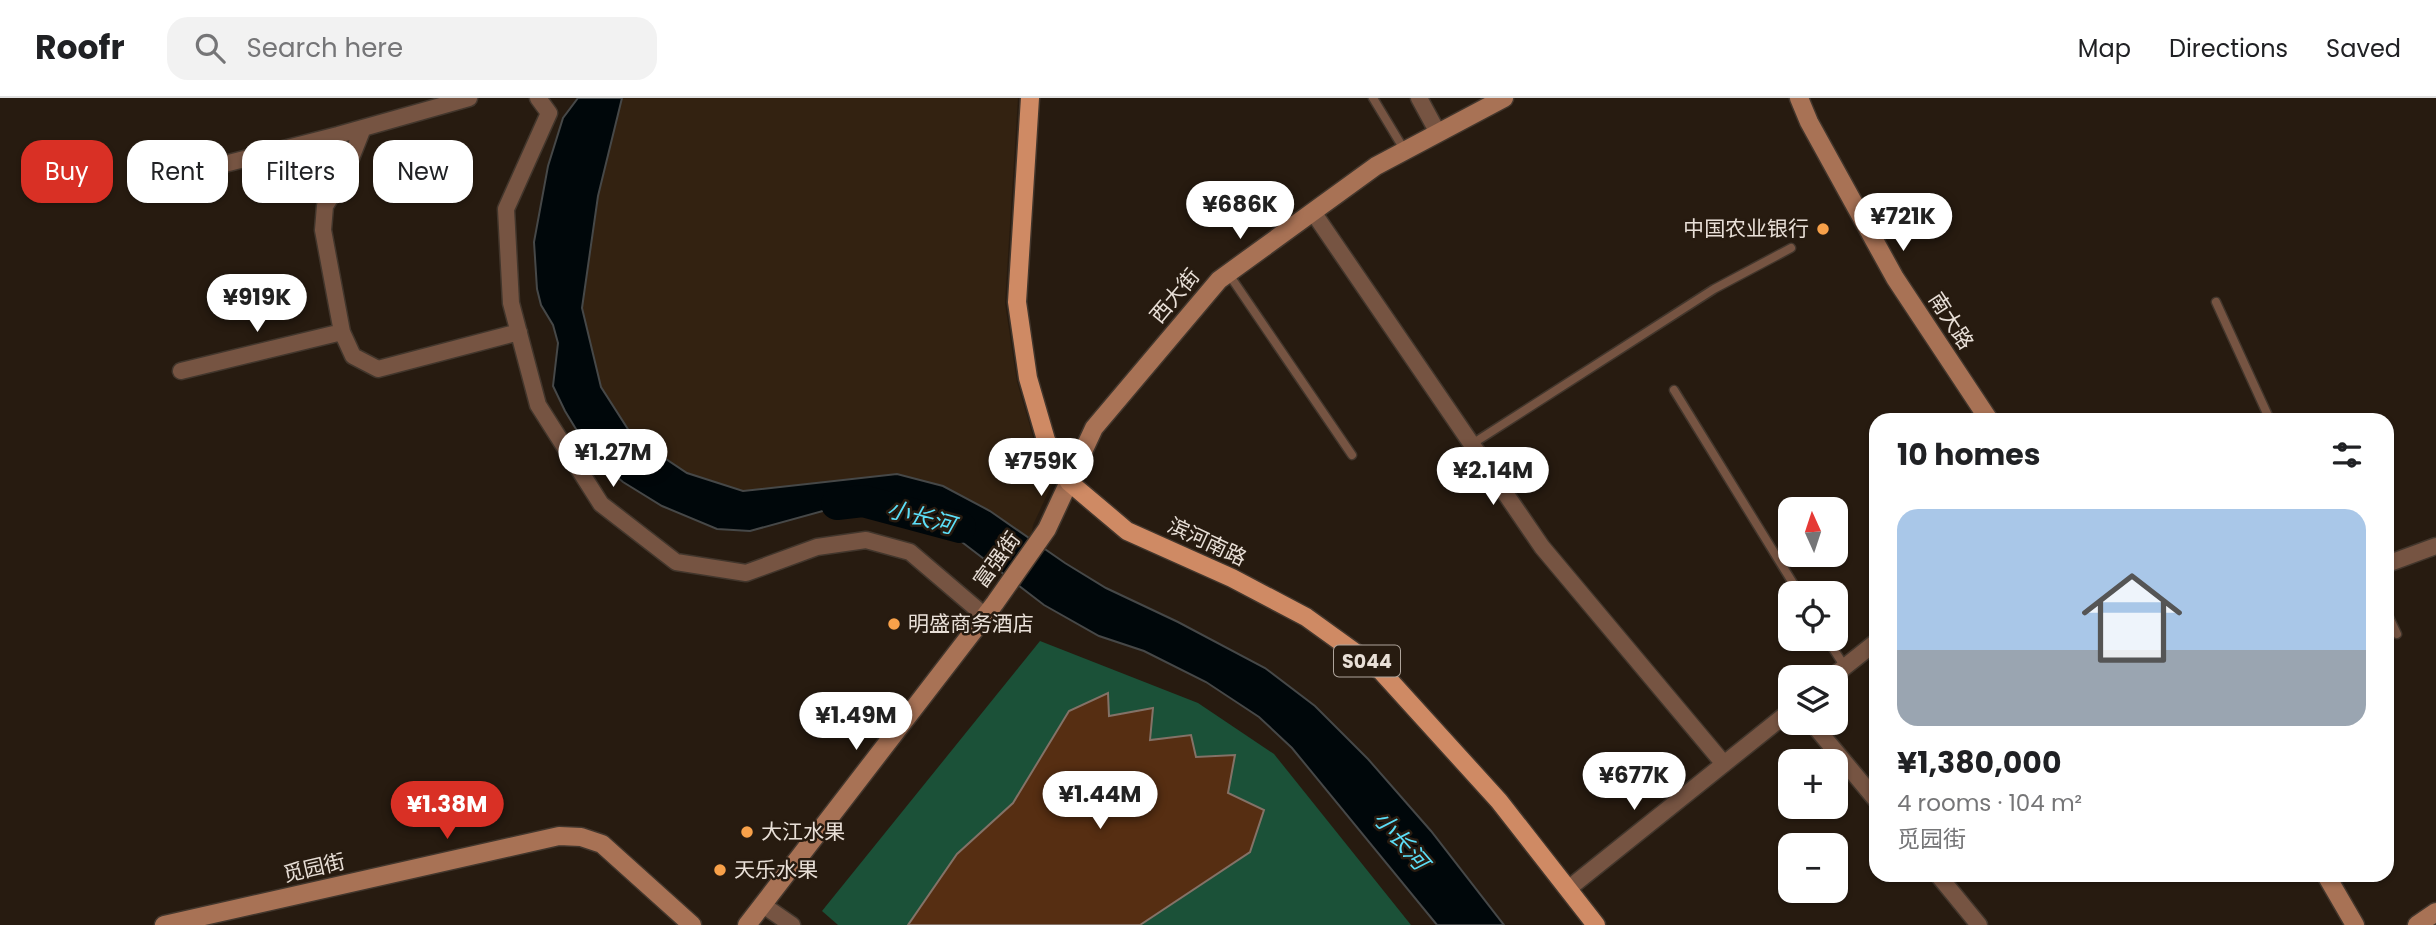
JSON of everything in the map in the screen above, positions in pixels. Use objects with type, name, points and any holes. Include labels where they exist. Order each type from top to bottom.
[{"type":"main road","name":"滨河南路","points":[[1030,98],[1017,302],[1028,378],[1046,440],[1069,482],[1127,531],[1232,578],[1306,617],[1381,671],[1499,801],[1596,925]]},
{"type":"street","points":[[228,163],[469,98]]},
{"type":"street","points":[[538,98],[549,113],[506,209],[511,303],[538,405],[601,504],[676,562],[746,573],[817,547],[866,540],[910,552],[990,609]]},
{"type":"street","points":[[1419,98],[1438,133]]},
{"type":"street","name":"西大街","points":[[1069,482],[1094,428],[1219,280],[1376,166],[1504,98]]},
{"type":"street","name":"南大路","points":[[1799,98],[1809,122],[1895,278],[1984,413]]},
{"type":"street","points":[[363,128],[344,176],[324,206],[323,230],[342,332],[353,356],[378,369],[519,332]]},
{"type":"street","points":[[1313,212],[1542,547],[1724,764]]},
{"type":"street","points":[[181,371],[342,332]]},
{"type":"street","name":"富强街","points":[[747,925],[990,609],[1047,529],[1069,482]]},
{"type":"street","points":[[2394,561],[2436,546]]},
{"type":"street","points":[[1847,665],[1869,648]]},
{"type":"street","points":[[1568,889],[1778,720]]},
{"type":"street","points":[[1822,735],[1869,792]]},
{"type":"street","name":"觅园街","points":[[164,925],[559,835],[581,837],[602,844],[692,925]]},
{"type":"street","points":[[1944,882],[1979,925]]},
{"type":"street","points":[[2330,882],[2355,925]]},
{"type":"street","points":[[762,905],[792,925]]},
{"type":"street","points":[[2417,925],[2436,912]]},
{"type":"lane","points":[[1373,98],[1405,151]]},
{"type":"lane","points":[[1472,444],[1714,289],[1791,248]]},
{"type":"lane","points":[[1228,273],[1352,454]]},
{"type":"lane","points":[[2216,302],[2267,413]]},
{"type":"lane","points":[[1674,390],[1792,581]]},
{"type":"lane","points":[[2394,628],[2397,634]]},
{"type":"shaded area","points":[[622,98],[1018,98],[1005,303],[1017,382],[1035,443],[1054,480],[1033,525],[1031,539],[990,511],[807,485],[743,491],[687,473],[633,437],[601,387],[582,308],[598,196]]},
{"type":"green space","points":[[1040,641],[1198,703],[1274,754],[1411,925],[838,925],[822,911]]},
{"type":"water","points":[[578,98],[622,98],[598,196],[582,308],[601,387],[633,437],[687,473],[743,491],[897,474],[943,486],[990,511],[1106,588],[1265,668],[1315,706],[1368,759],[1431,831],[1504,925],[1437,925],[1292,748],[1259,717],[1206,682],[1144,651],[1099,636],[1044,605],[954,536],[913,512],[878,505],[841,506],[750,531],[717,529],[662,506],[623,482],[593,457],[553,386],[558,343],[537,289],[534,242],[548,166],[563,118]]},
{"type":"building","points":[[1108,693],[1109,716],[1153,708],[1150,740],[1191,735],[1196,757],[1235,755],[1228,793],[1264,810],[1250,852],[1140,925],[908,925],[957,854],[1013,803],[1069,711]]},
{"type":"waterway","name":"小长河","points":[[837,504],[863,501],[960,527]]},
{"type":"place","name":"中国农业银行","points":[[1823,229]]},
{"type":"place","name":"明盛商务酒店","points":[[894,624]]},
{"type":"place","name":"大江水果","points":[[747,832]]},
{"type":"place","name":"天乐水果","points":[[720,870]]}]
